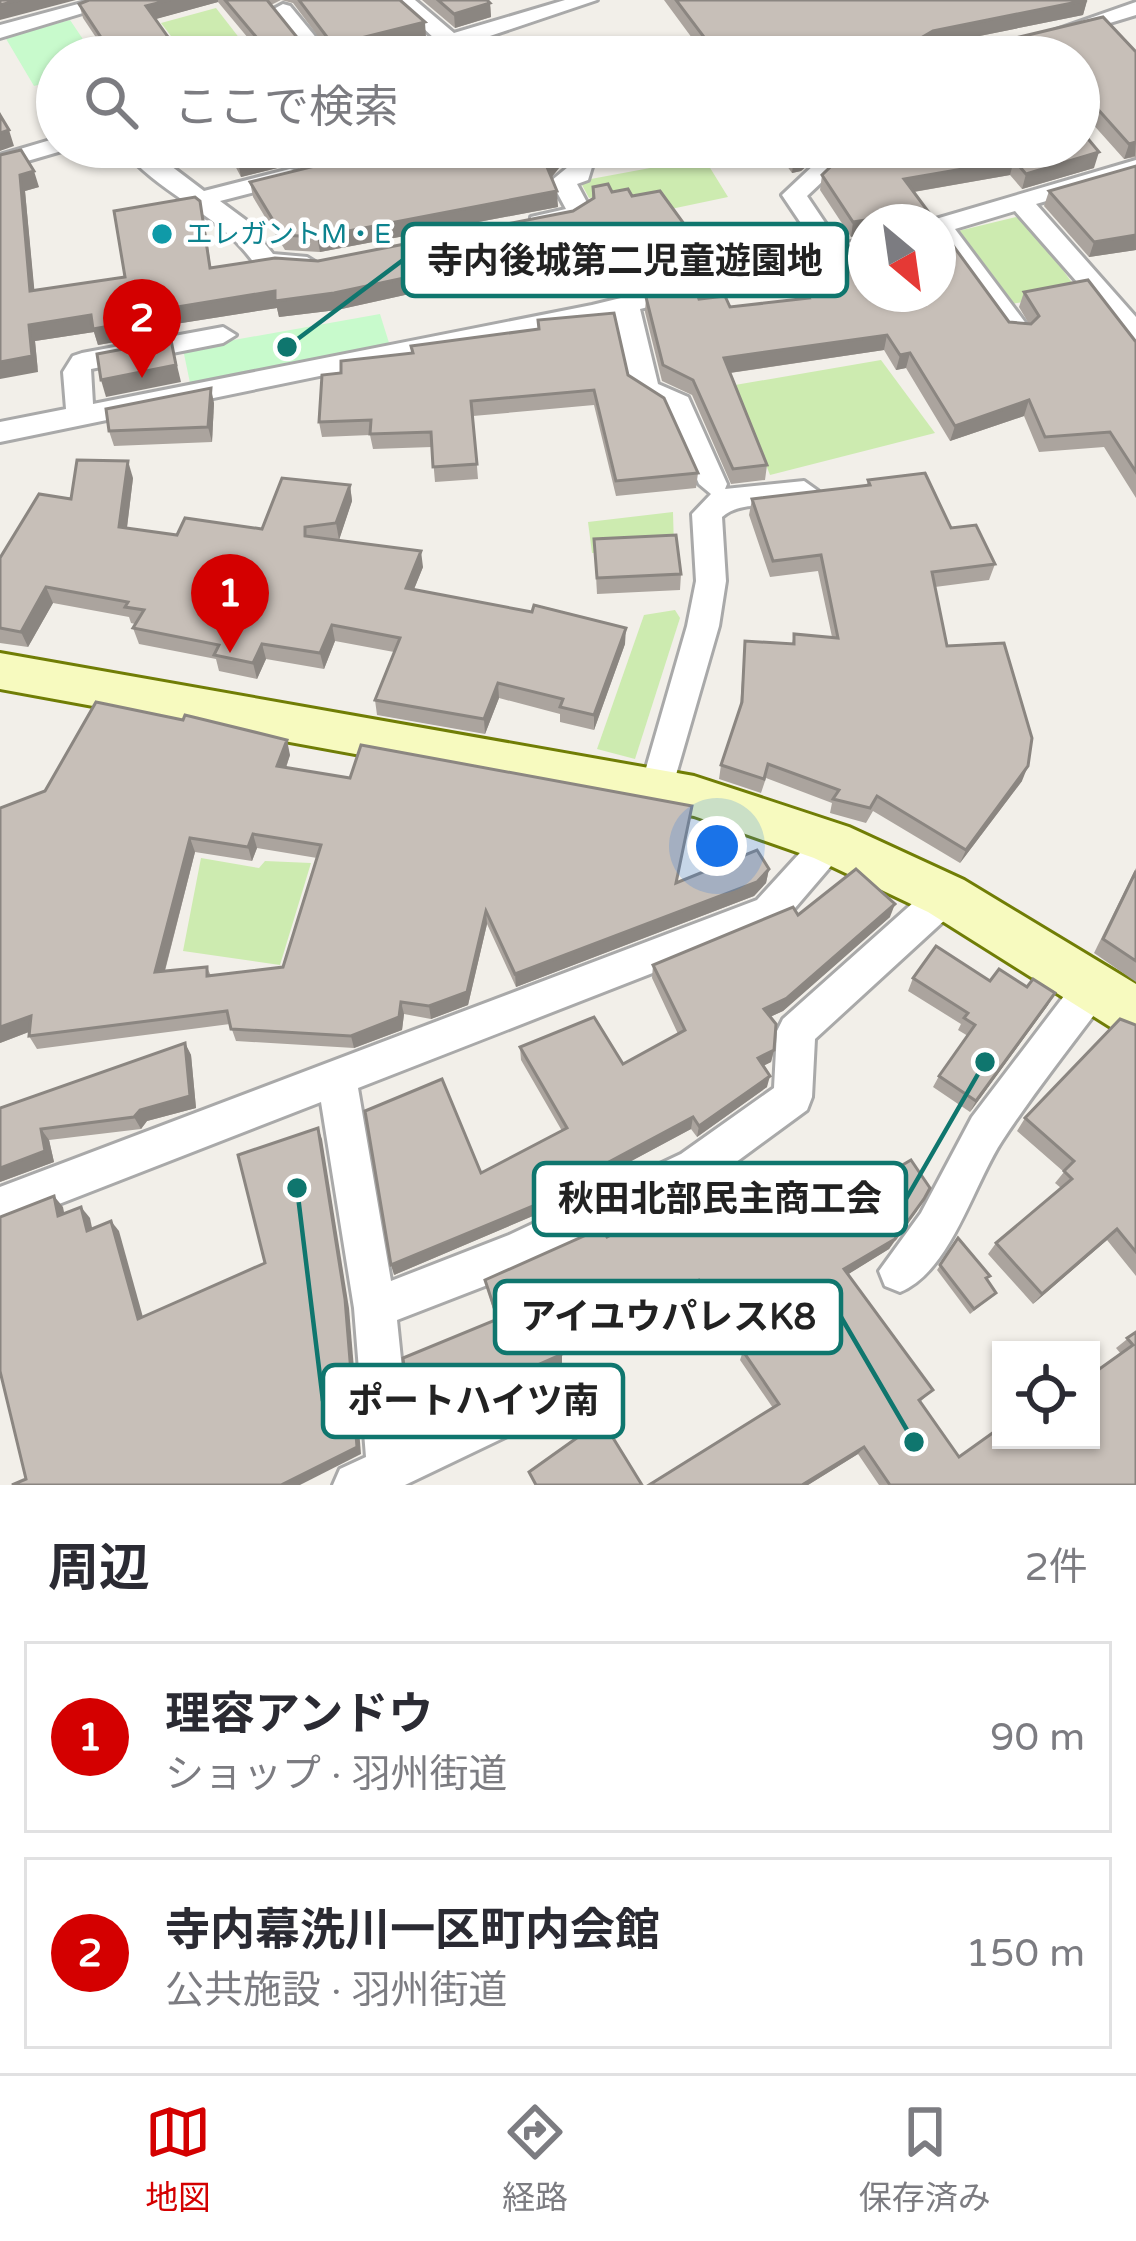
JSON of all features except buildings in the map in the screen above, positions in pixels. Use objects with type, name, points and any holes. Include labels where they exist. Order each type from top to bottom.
[{"type":"street","points":[[0,32],[116,0]]},
{"type":"street","points":[[403,0],[444,36]]},
{"type":"street","points":[[496,36],[587,0]]},
{"type":"street","points":[[1040,35],[1083,27],[1136,8]]},
{"type":"street","points":[[283,10],[304,36]]},
{"type":"street","points":[[0,163],[36,152]]},
{"type":"street","points":[[956,220],[1119,166]]},
{"type":"street","points":[[157,168],[253,235],[266,261],[320,265],[343,260]]},
{"type":"street","points":[[526,225],[572,216],[579,210],[563,181],[580,175],[580,168]]},
{"type":"street","points":[[824,168],[794,195],[834,254]]},
{"type":"street","points":[[200,199],[316,170]]},
{"type":"street","points":[[1021,202],[1136,333]]},
{"type":"street","points":[[956,249],[1017,329]]},
{"type":"street","points":[[0,432],[626,305],[848,250]]},
{"type":"street","points":[[626,305],[646,389],[678,404],[713,484]]},
{"type":"street","points":[[81,416],[76,372],[82,362],[224,335]]},
{"type":"street","points":[[657,789],[711,581],[707,514],[724,500],[804,491]]},
{"type":"street","points":[[0,671],[694,796],[831,842],[946,896],[1114,1000],[986,1130],[935,1227],[900,1271]]},
{"type":"street","points":[[0,1207],[770,911],[831,842]]},
{"type":"street","points":[[375,1308],[519,1252],[695,1168],[793,1096],[796,1031],[946,896]]},
{"type":"street","points":[[338,1080],[375,1308],[373,1476],[559,1389]]},
{"type":"green space","points":[[216,8],[238,36],[171,36],[161,23]]},
{"type":"green space","points":[[70,20],[81,36],[36,36],[34,86],[5,37]]},
{"type":"green space","points":[[650,168],[710,168],[728,197],[671,209],[611,194],[589,198],[580,181]]},
{"type":"green space","points":[[1016,217],[1030,224],[1078,291],[1007,305],[956,232]]},
{"type":"green space","points":[[380,314],[390,346],[190,383],[183,349]]},
{"type":"green space","points":[[881,360],[935,433],[770,475],[735,385]]},
{"type":"green space","points":[[673,512],[674,548],[592,553],[588,522]]},
{"type":"green space","points":[[675,610],[680,618],[635,759],[597,749],[644,615]]},
{"type":"green space","points":[[201,858],[259,868],[265,861],[311,863],[280,965],[183,951]]},
{"type":"place","name":"エレガントM・E","points":[[162,234]]},
{"type":"place","name":"寺内後城第二児童遊園地","points":[[287,347]]},
{"type":"place","name":"寺内幕洗川一区町内会館","points":[[142,378]]},
{"type":"place","name":"理容アンドウ","points":[[230,653]]},
{"type":"place","name":"秋田北部民主商工会","points":[[985,1062]]},
{"type":"place","name":"ポートハイツ南","points":[[297,1188]]},
{"type":"place","name":"アイユウパレスK8","points":[[914,1442]]}]
